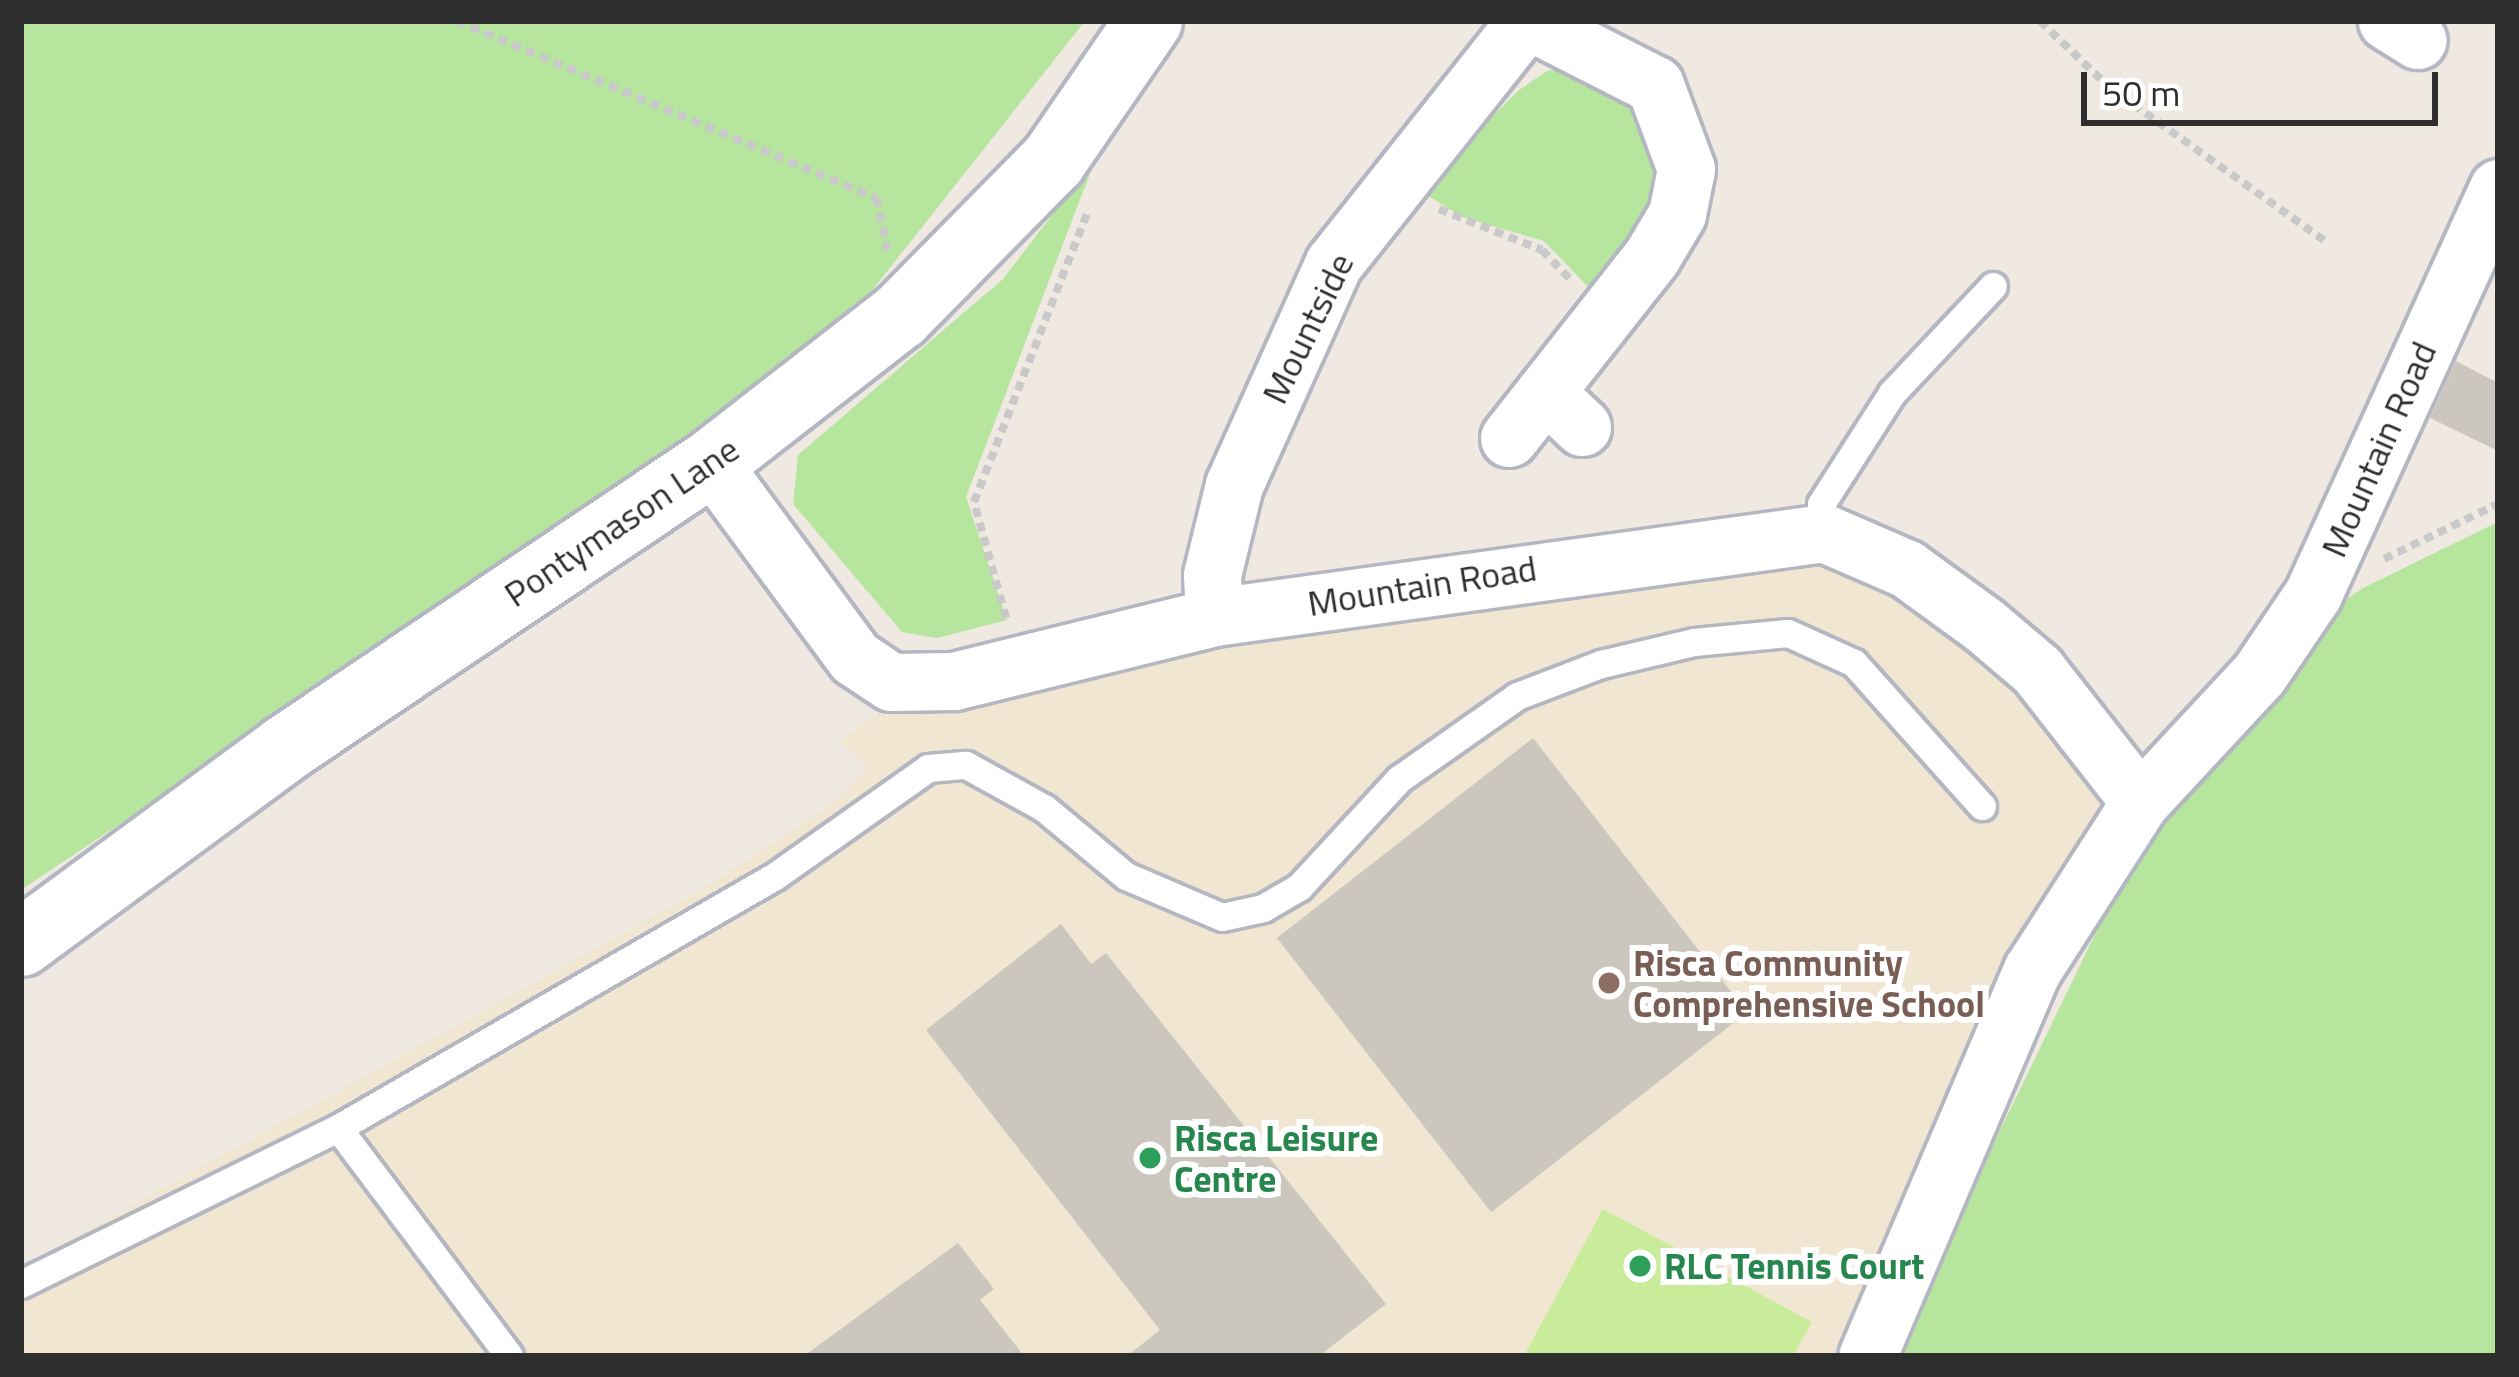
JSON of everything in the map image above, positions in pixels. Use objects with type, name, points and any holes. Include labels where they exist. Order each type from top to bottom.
[{"type":"street","name":"Pontymason Lane","points":[[21,943],[286,748],[711,463],[900,316],[1053,161],[1149,21]]},
{"type":"street","name":"Mountside","points":[[1214,617],[1212,575],[1234,484],[1334,263],[1393,182],[1528,21],[1655,85],[1686,169],[1677,214],[1605,316],[1564,410],[1509,438]]},
{"type":"street","name":"Mountain Road","points":[[1867,1356],[2032,970],[2140,802],[2260,674],[2313,594],[2498,188]]},
{"type":"street","name":"Mountain Road","points":[[711,463],[855,658],[891,682],[954,681],[1018,661],[1214,617],[1824,533]]},
{"type":"street","points":[[1824,533],[1907,569],[2037,670],[2140,802]]},
{"type":"lane","points":[[1824,533],[1821,504],[1892,393],[1993,286]]},
{"type":"lane","points":[[21,1284],[338,1128],[775,876],[928,768],[966,765],[1044,808],[1126,876],[1222,917],[1263,908],[1299,887],[1399,779],[1516,696],[1601,664],[1694,642],[1788,633],[1854,663],[1982,806]]},
{"type":"lane","points":[[338,1128],[509,1356]]},
{"type":"path","points":[[457,21],[877,198],[900,316]]},
{"type":"path","points":[[2040,21],[2109,87],[2329,244]]},
{"type":"path","points":[[1393,182],[1464,225],[1542,250],[1605,316]]},
{"type":"path","points":[[1018,661],[974,502],[1094,196]]},
{"type":"path","points":[[2313,594],[2498,504]]},
{"type":"shaded area","points":[[1824,533],[1907,569],[2140,802],[1867,1356],[21,1356],[21,1267],[701,890],[838,800],[867,767],[840,742],[874,716],[954,681]]},
{"type":"green space","points":[[21,21],[1085,21],[859,307],[570,523],[21,890]]},
{"type":"green space","points":[[1577,68],[1635,95],[1665,187],[1594,293],[1544,241],[1462,217],[1419,190],[1519,90],[1547,71]]},
{"type":"green space","points":[[1096,158],[966,497],[1007,620],[937,638],[902,632],[793,504],[798,455],[1003,279]]},
{"type":"green space","points":[[2498,522],[2498,1356],[1891,1356],[2129,864],[2306,627],[2363,588]]},
{"type":"green space","name":"RLC Tennis Court","points":[[1603,1209],[1812,1322],[1793,1356],[1524,1356]]},
{"type":"building","points":[[2456,361],[2498,383],[2498,451],[2430,418]]},
{"type":"building","name":"Risca Community Comprehensive School","points":[[1533,738],[1747,1012],[1491,1212],[1277,938]]},
{"type":"building","name":"Risca Leisure Centre","points":[[1061,924],[1091,964],[1106,953],[1386,1304],[1319,1356],[1127,1356],[1160,1330],[926,1030]]},
{"type":"building","points":[[958,1243],[994,1289],[980,1300],[1024,1356],[804,1356]]},
{"type":"place","name":"Risca Community Comprehensive School","points":[[1609,983]]},
{"type":"place","name":"Risca Leisure Centre","points":[[1150,1158]]},
{"type":"place","name":"RLC Tennis Court","points":[[1640,1266]]}]
